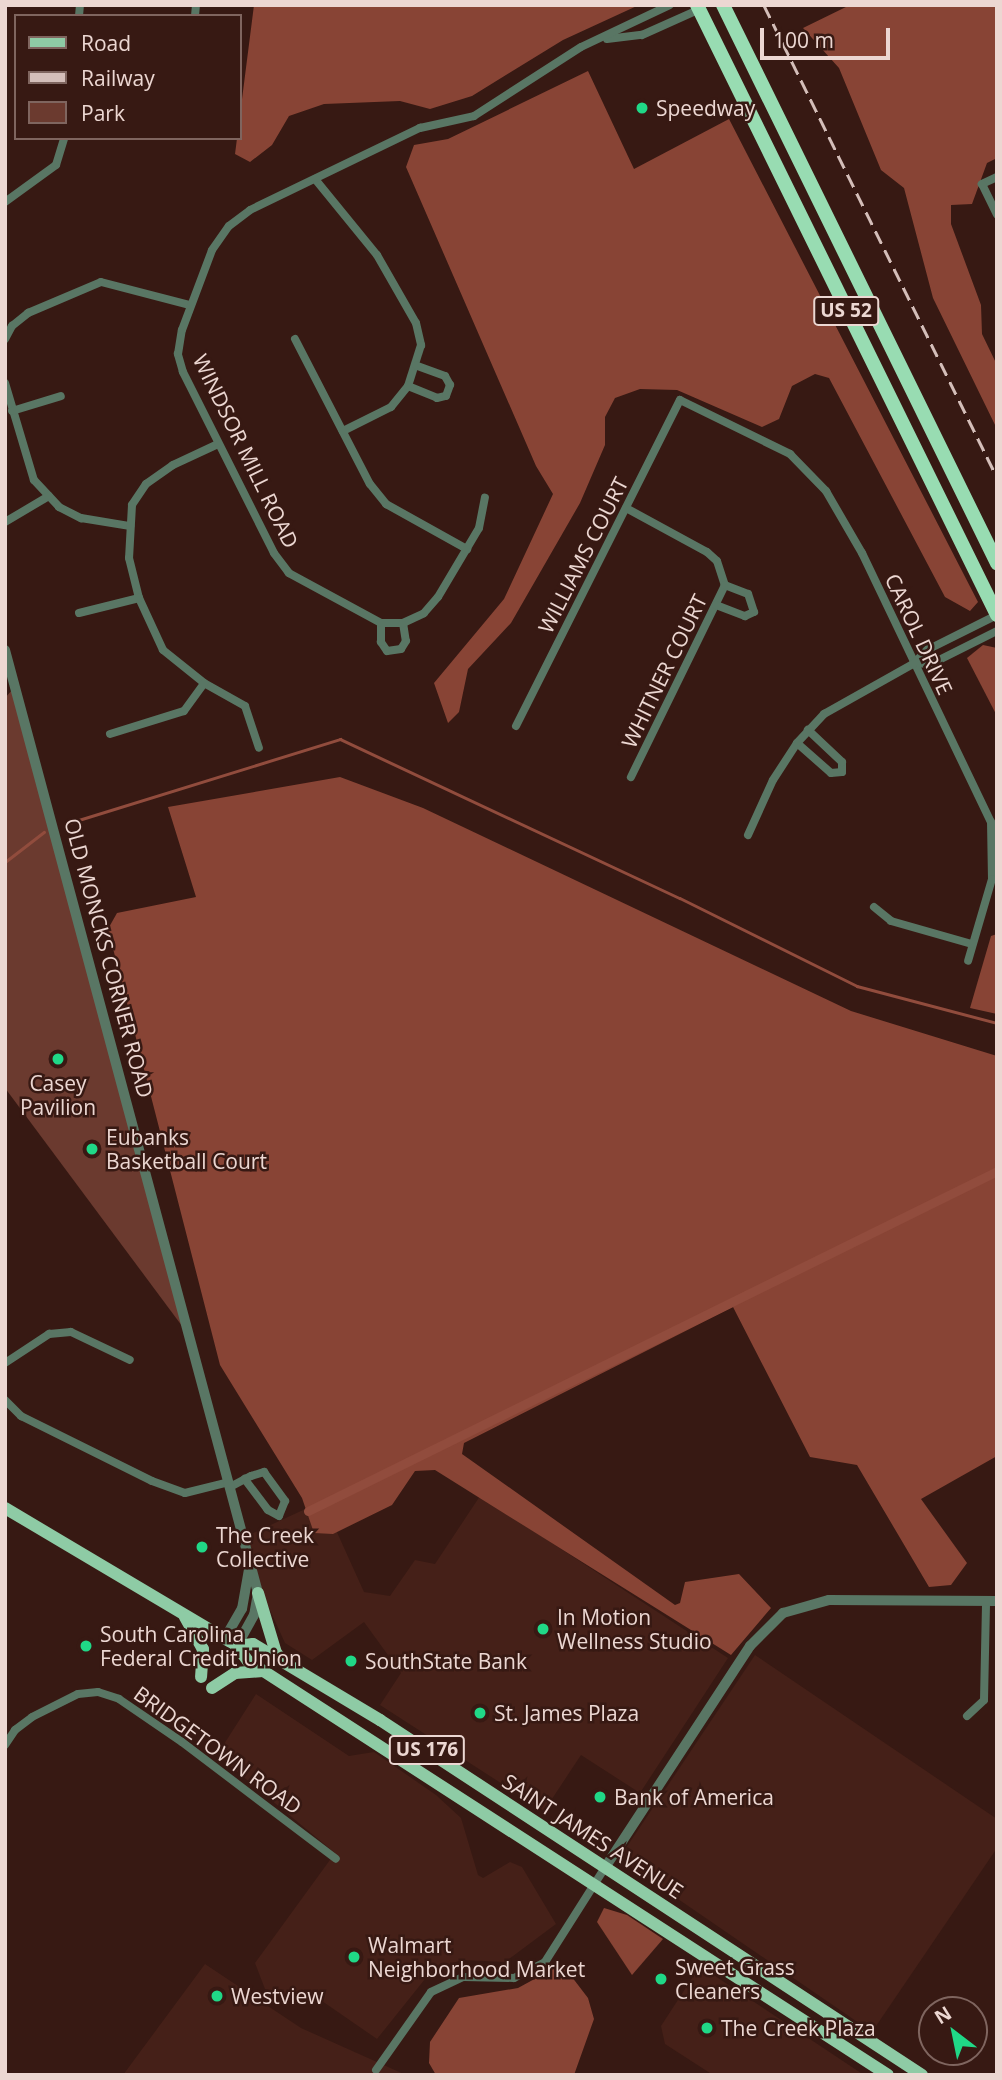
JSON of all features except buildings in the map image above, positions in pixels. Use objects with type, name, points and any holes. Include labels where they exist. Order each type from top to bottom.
[{"type":"highway","name":"US 52","points":[[723,5],[997,563]]},
{"type":"highway","name":"US 52","points":[[700,7],[997,615]]},
{"type":"main road","name":"SAINT JAMES AVENUE","points":[[5,1508],[225,1638],[264,1671],[595,1882],[888,2075]]},
{"type":"main road","points":[[258,1593],[276,1653],[285,1662]]},
{"type":"main road","points":[[183,1614],[203,1649],[201,1677]]},
{"type":"main road","name":"SAINT JAMES AVENUE","points":[[237,1646],[253,1644],[285,1662],[606,1866],[922,2075]]},
{"type":"main road","points":[[212,1688],[235,1673],[264,1671]]},
{"type":"street","name":"WINDSOR MILL ROAD","points":[[381,623],[289,573],[218,444],[178,354],[190,305],[212,250],[229,226],[250,210],[420,128],[474,116],[581,47],[670,5]]},
{"type":"street","name":"WINDSOR MILL ROAD","points":[[581,47],[613,37],[642,35],[700,7]]},
{"type":"street","points":[[5,202],[56,164],[63,140]]},
{"type":"street","points":[[997,177],[982,184],[997,215]]},
{"type":"street","points":[[315,179],[377,255],[416,323],[421,345],[417,366],[408,386],[391,407],[344,431]]},
{"type":"street","points":[[5,339],[12,326],[28,313],[101,282],[190,305]]},
{"type":"street","points":[[295,339],[370,484],[386,504],[467,549]]},
{"type":"street","points":[[408,386],[437,398],[446,396],[450,385],[445,376],[417,366]]},
{"type":"street","points":[[5,383],[34,480],[49,496],[81,518],[130,526]]},
{"type":"street","points":[[12,411],[61,396]]},
{"type":"street","name":"WILLIAMS COURT","points":[[516,726],[680,400]]},
{"type":"street","name":"CAROL DRIVE","points":[[680,400],[790,454],[826,491],[862,553],[991,822],[992,879],[968,961]]},
{"type":"street","points":[[218,444],[173,465],[146,485],[132,505],[129,558],[139,598],[163,650],[204,683],[245,706],[259,748]]},
{"type":"street","points":[[5,522],[49,496]]},
{"type":"street","points":[[403,623],[406,641],[394,652],[387,651],[381,642],[381,623],[403,623],[424,613],[439,597],[479,528],[485,498]]},
{"type":"street","name":"WHITNER COURT","points":[[626,508],[707,552],[717,561],[725,585],[631,777]]},
{"type":"street","points":[[716,605],[746,616],[754,612],[748,594],[725,585]]},
{"type":"street","points":[[79,614],[139,598]]},
{"type":"street","points":[[748,835],[773,780],[808,730],[860,691],[913,663],[927,650],[997,615]]},
{"type":"street","points":[[913,663],[933,663],[997,631]]},
{"type":"street","name":"OLD MONCKS CORNER ROAD","points":[[5,650],[258,1593]]},
{"type":"street","points":[[110,734],[184,711],[204,683]]},
{"type":"street","points":[[797,744],[831,773],[842,772],[842,762],[808,730]]},
{"type":"street","points":[[874,907],[891,921],[972,944]]},
{"type":"street","points":[[5,1363],[49,1334],[71,1332],[130,1360]]},
{"type":"street","points":[[5,1400],[21,1416],[152,1481],[185,1493],[230,1485],[245,1479],[264,1472],[285,1501],[279,1516],[268,1510],[245,1479]]},
{"type":"street","points":[[225,1638],[242,1609],[250,1561]]},
{"type":"street","points":[[237,1646],[254,1615],[258,1593]]},
{"type":"street","points":[[376,2070],[431,1992],[463,1977],[514,1978],[545,1962],[750,1646],[783,1613],[829,1600],[991,1601],[984,1700],[967,1716]]},
{"type":"street","name":"BRIDGETOWN ROAD","points":[[5,1745],[15,1730],[32,1717],[78,1694],[98,1692],[119,1699],[182,1742],[336,1860]]},
{"type":"shaded area","points":[[254,5],[639,5],[563,40],[472,96],[430,109],[400,101],[324,104],[289,116],[272,145],[250,162],[235,154],[237,140],[242,140],[242,99]]},
{"type":"shaded area","points":[[850,5],[997,5],[997,158],[987,163],[972,204],[951,205],[951,224],[981,305],[982,334],[997,365],[997,429],[933,298],[904,188],[881,170],[839,68],[803,28]]},
{"type":"shaded area","points":[[588,71],[634,169],[729,119],[978,602],[970,611],[945,597],[829,378],[815,374],[792,386],[779,419],[762,427],[677,390],[640,389],[615,398],[605,417],[605,445],[580,503],[511,623],[468,669],[459,712],[448,723],[434,683],[504,599],[553,494],[536,466],[406,167],[414,145],[448,139]]},
{"type":"shaded area","points":[[983,645],[997,648],[997,716],[967,658]]},
{"type":"shaded area","points":[[340,777],[423,808],[851,1011],[997,1056],[997,1456],[921,1499],[967,1563],[951,1585],[929,1587],[857,1465],[810,1457],[733,1307],[464,1443],[462,1454],[675,1605],[680,1603],[685,1582],[739,1574],[771,1608],[731,1655],[435,1470],[415,1471],[392,1505],[333,1534],[314,1533],[302,1498],[220,1365],[108,929],[117,913],[196,897],[168,807]]},
{"type":"shaded area","points":[[997,934],[997,1014],[970,1008],[991,936]]},
{"type":"shaded area","points":[[480,1496],[728,1658],[640,1793],[581,1755],[544,1811],[380,1705],[401,1673],[364,1622],[312,1660],[285,1643],[238,1540],[314,1505],[331,1519],[364,1592],[390,1596],[415,1560],[435,1564]]},
{"type":"shaded area","points":[[755,1655],[997,1819],[997,1848],[872,2032],[624,1862],[626,1848]]},
{"type":"shaded area","points":[[256,1694],[349,1756],[374,1752],[436,1795],[461,1818],[478,1875],[483,1878],[510,1862],[522,1867],[556,1924],[505,1962],[462,1960],[433,1969],[377,2039],[306,1990],[286,1995],[265,1989],[255,1963],[335,1853],[217,1755]]},
{"type":"shaded area","points":[[604,1908],[627,1915],[663,1939],[632,1975],[597,1922]]},
{"type":"shaded area","name":"Westview","points":[[205,1964],[301,2028],[406,2075],[123,2075]]},
{"type":"shaded area","points":[[562,1964],[588,1998],[594,2019],[574,2075],[436,2075],[429,2063],[430,2042],[459,1998],[518,1988]]},
{"type":"shaded area","points":[[700,1966],[864,2075],[713,2075],[665,2044],[661,2026]]},
{"type":"green space","points":[[12,690],[185,1330],[5,1088],[5,698]]},
{"type":"waterway","points":[[69,823],[340,739],[680,898],[857,986],[997,1023]]},
{"type":"waterway","points":[[5,862],[44,832]]},
{"type":"waterway","points":[[308,1511],[997,1171]]},
{"type":"railway","points":[[764,5],[997,477]]},
{"type":"place","name":"Speedway","points":[[642,108]]},
{"type":"place","name":"Casey Pavilion","points":[[58,1059]]},
{"type":"place","name":"Eubanks Basketball Court","points":[[92,1149]]},
{"type":"place","name":"The Creek Collective","points":[[202,1547]]},
{"type":"place","name":"In Motion Wellness Studio","points":[[543,1629]]},
{"type":"place","name":"South Carolina Federal Credit Union","points":[[86,1646]]},
{"type":"place","name":"SouthState Bank","points":[[351,1661]]},
{"type":"place","name":"St. James Plaza","points":[[480,1713]]},
{"type":"place","name":"Bank of America","points":[[600,1797]]},
{"type":"place","name":"Walmart Neighborhood Market","points":[[354,1957]]},
{"type":"place","name":"Sweet Grass Cleaners","points":[[661,1979]]},
{"type":"place","name":"Westview","points":[[217,1996]]},
{"type":"place","name":"The Creek Plaza","points":[[707,2028]]}]
